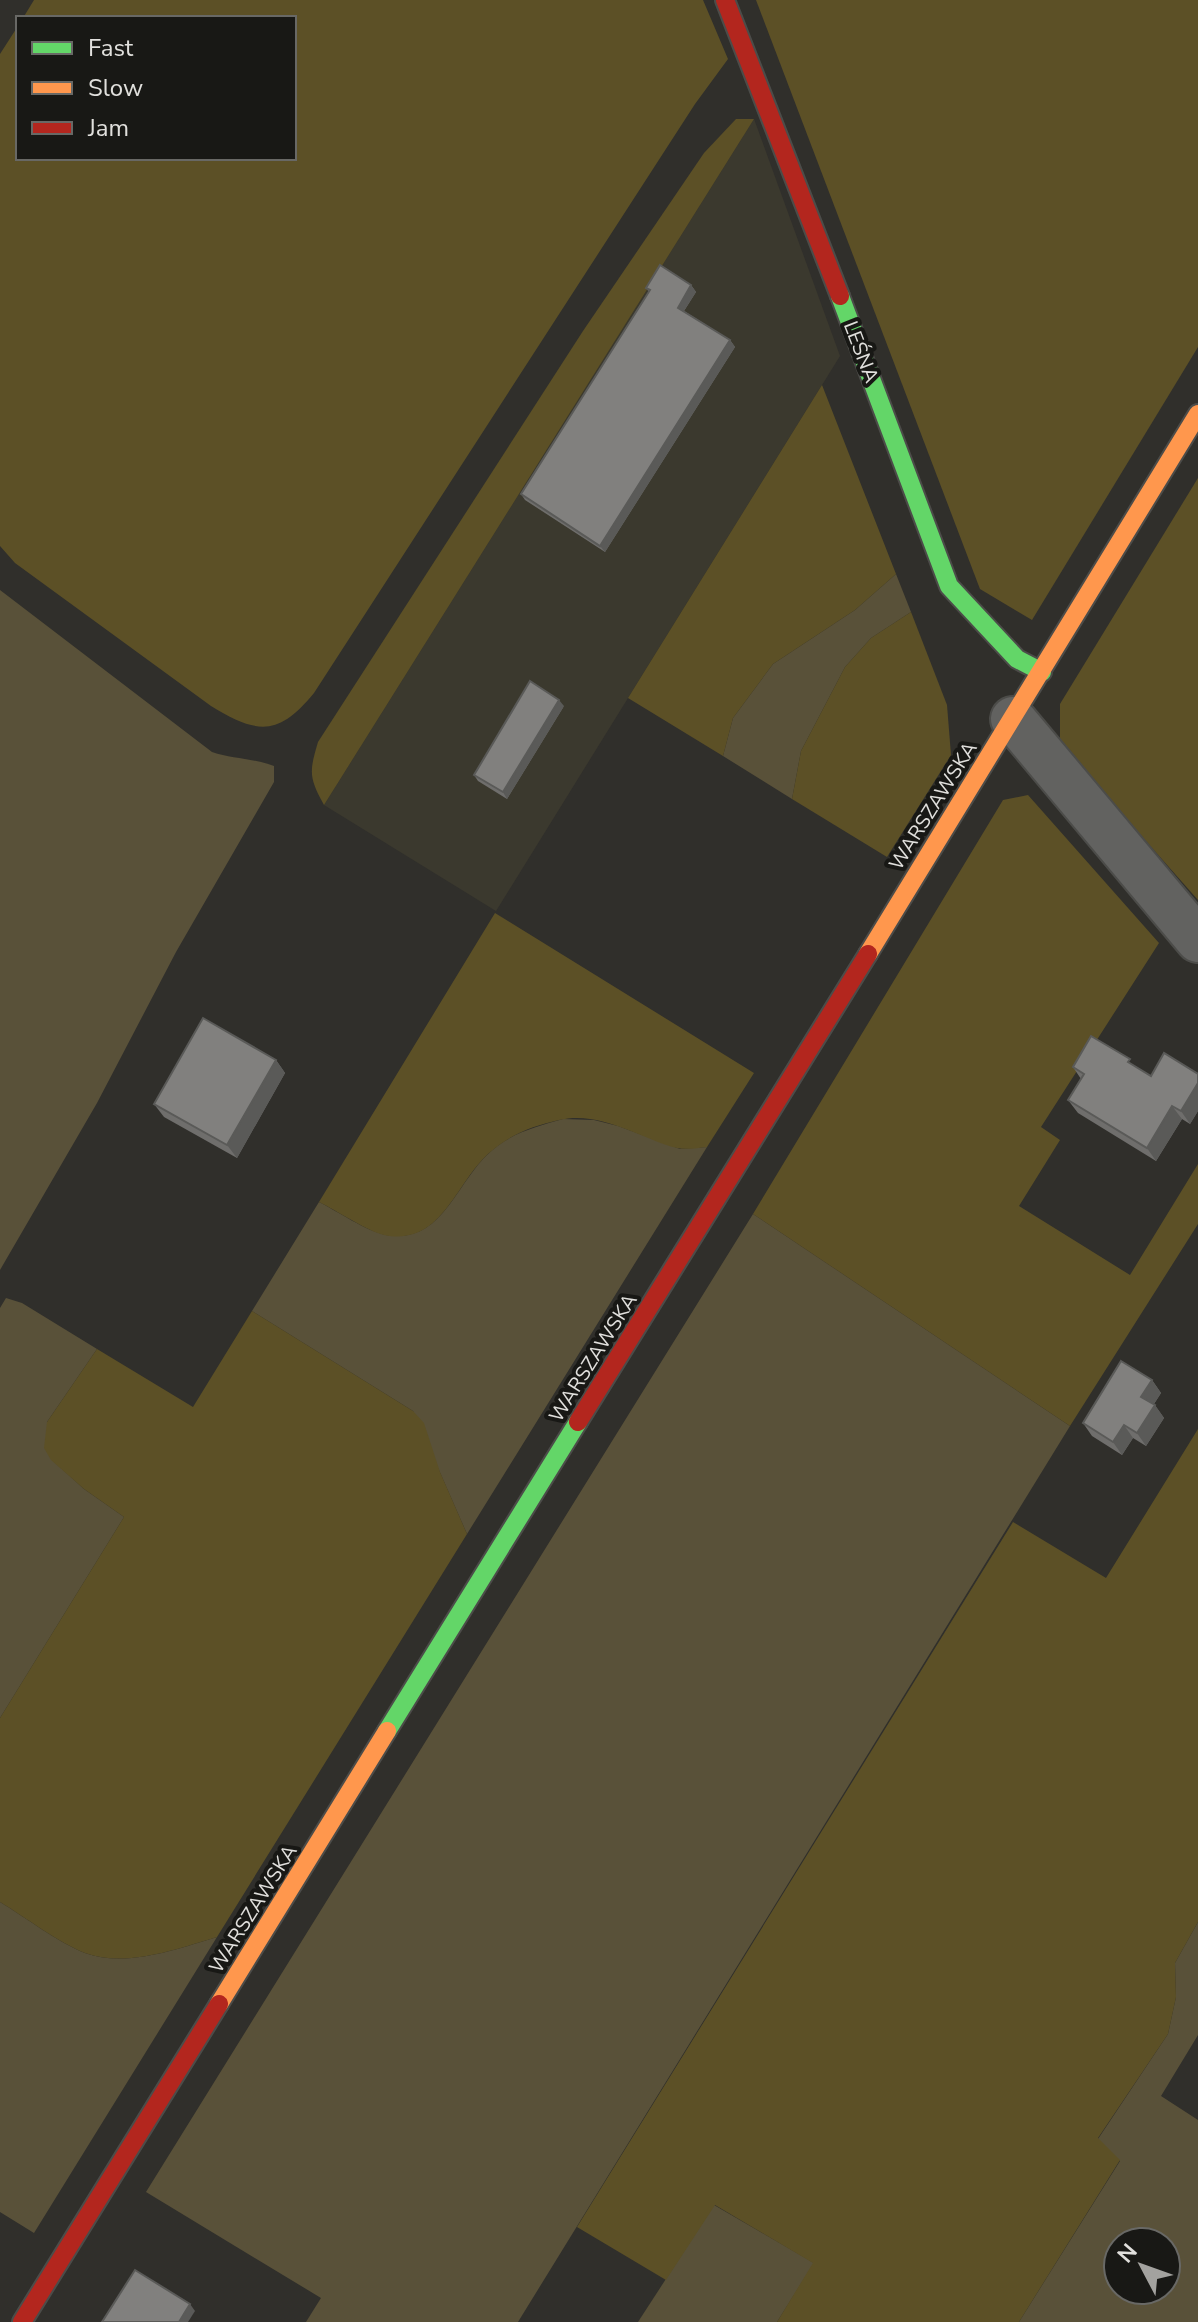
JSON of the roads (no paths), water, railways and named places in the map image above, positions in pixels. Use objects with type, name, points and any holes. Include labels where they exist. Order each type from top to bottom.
[{"type":"street","name":"LEŚNA","points":[[725,0],[949,586],[1017,659],[1042,672]]},
{"type":"street","name":"WARSZAWSKA","points":[[22,2322],[1042,672],[1198,414]]},
{"type":"street","points":[[1013,719],[1198,940]]}]
